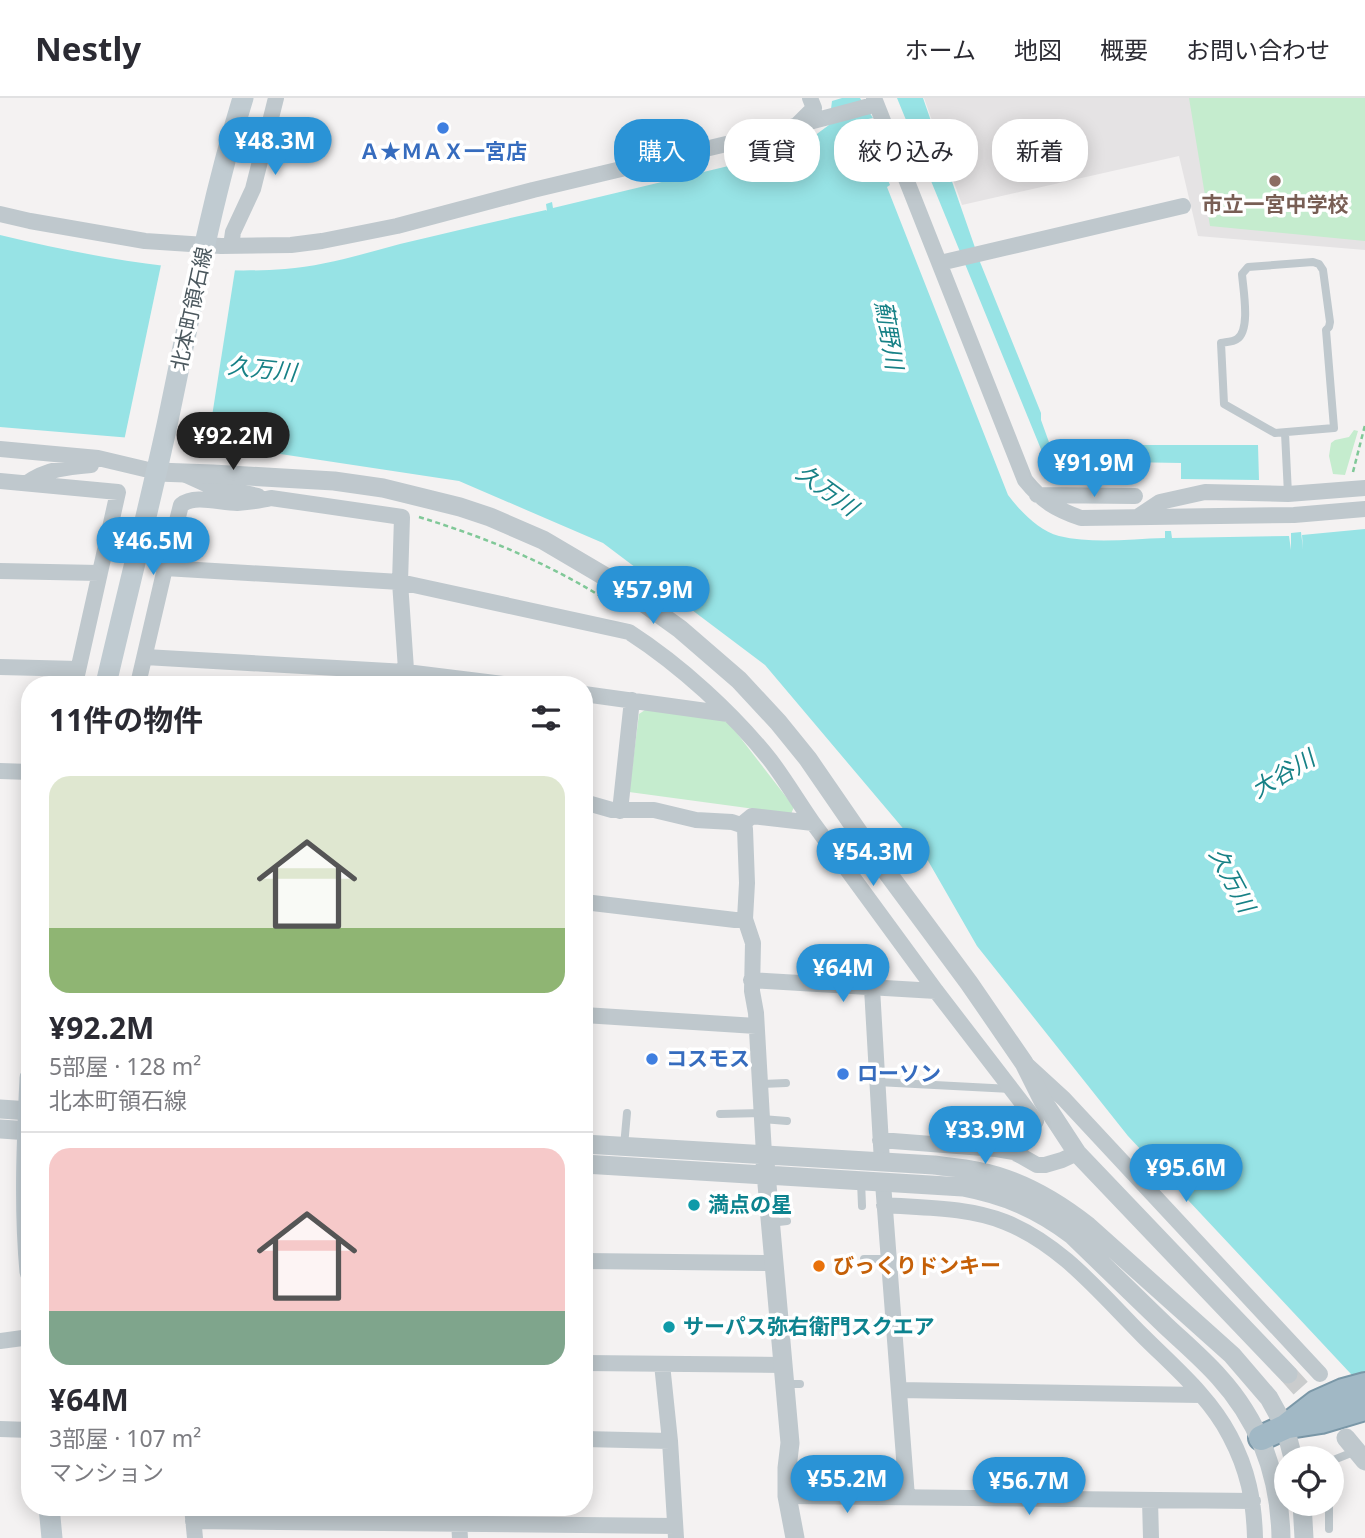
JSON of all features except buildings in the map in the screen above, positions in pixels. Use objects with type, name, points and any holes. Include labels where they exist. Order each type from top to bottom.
[{"type":"highway","points":[[1261,1438],[1284,1427],[1321,1421],[1358,1399]]},
{"type":"main road","name":"北本町領石線","points":[[108,676],[158,466],[204,250],[243,98]]},
{"type":"main road","points":[[50,1516],[52,1538]]},
{"type":"street","points":[[231,246],[233,232],[253,189],[276,98]]},
{"type":"street","points":[[808,119],[814,108],[810,98]]},
{"type":"street","points":[[819,119],[875,101],[1025,480],[1037,495],[1049,504],[1081,518],[1294,515],[1365,509]]},
{"type":"street","points":[[0,214],[204,250],[231,246],[291,245],[374,231],[724,145]]},
{"type":"street","points":[[940,263],[1183,206]]},
{"type":"street","points":[[0,449],[98,458],[114,463]]},
{"type":"street","points":[[27,483],[40,474],[72,466],[114,463],[158,466],[185,474],[208,485],[271,498],[402,517],[400,582],[407,676]]},
{"type":"street","points":[[185,474],[334,481],[383,488],[490,517],[542,540],[616,583],[680,629],[739,680],[808,759],[1024,1063],[1043,1101],[1077,1153],[1288,1374]]},
{"type":"street","points":[[0,481],[118,492],[76,676],[0,667]]},
{"type":"street","points":[[1137,517],[1160,502],[1205,492],[1288,495],[1357,489]]},
{"type":"street","points":[[1037,495],[1135,496]]},
{"type":"street","points":[[140,676],[181,505],[194,499],[234,503],[271,498]]},
{"type":"street","points":[[165,568],[400,582],[629,632],[656,649],[727,714],[771,761],[936,991],[1036,1121],[1017,1154]]},
{"type":"street","points":[[0,571],[99,573]]},
{"type":"street","points":[[145,657],[236,668],[370,676]]},
{"type":"street","points":[[593,695],[727,714]]},
{"type":"street","points":[[620,811],[632,701]]},
{"type":"street","points":[[0,771],[21,772]]},
{"type":"street","points":[[593,805],[620,811],[662,811],[695,820],[725,821],[741,825],[745,829],[745,919],[752,943],[751,980],[761,1084],[764,1154],[766,1175],[778,1222],[773,1263],[790,1378],[787,1496],[794,1538]]},
{"type":"street","points":[[741,825],[752,816],[813,823]]},
{"type":"street","points":[[593,903],[745,919]]},
{"type":"street","points":[[751,980],[936,991]]},
{"type":"street","points":[[873,988],[876,1131],[881,1162]]},
{"type":"street","points":[[593,1016],[756,1026]]},
{"type":"street","points":[[1024,1063],[1064,1099],[1320,1374]]},
{"type":"street","points":[[0,1109],[21,1118]]},
{"type":"street","points":[[0,1129],[21,1123]]},
{"type":"street","points":[[876,1131],[996,1149],[1017,1154],[1037,1165],[1062,1160],[1077,1153]]},
{"type":"street","points":[[593,1144],[934,1165],[979,1171],[1036,1190],[1088,1226],[1232,1355],[1269,1398],[1284,1427],[1290,1446]]},
{"type":"street","points":[[593,1165],[963,1187],[993,1193],[1035,1210],[1072,1235],[1219,1377],[1243,1407],[1261,1438],[1275,1478],[1281,1538]]},
{"type":"street","points":[[883,1183],[908,1497]]},
{"type":"street","points":[[884,1205],[978,1214],[1003,1221],[1033,1236],[1070,1263],[1200,1395],[1224,1424],[1249,1482],[1255,1538]]},
{"type":"street","points":[[593,1261],[773,1263]]},
{"type":"street","points":[[0,1341],[21,1338]]},
{"type":"street","points":[[593,1363],[662,1364],[790,1378]]},
{"type":"street","points":[[224,1516],[460,1531],[676,1532],[662,1364]]},
{"type":"street","points":[[900,1390],[1200,1395]]},
{"type":"street","points":[[0,1430],[21,1430]]},
{"type":"street","points":[[593,1440],[670,1441]]},
{"type":"street","points":[[787,1496],[1252,1501]]},
{"type":"street","points":[[1150,1500],[1151,1538]]},
{"type":"street","points":[[192,1516],[195,1538]]},
{"type":"street","points":[[1303,1516],[1304,1538]]},
{"type":"lane","points":[[1313,262],[1319,264],[1323,270],[1330,322],[1326,330],[1334,428],[1285,433],[1275,433],[1224,404],[1221,343],[1237,340],[1246,326],[1241,274],[1244,270],[1248,267],[1313,262]]},
{"type":"lane","points":[[1285,433],[1288,495]]},
{"type":"lane","points":[[877,1082],[1012,1089]]},
{"type":"lane","points":[[761,1084],[786,1083]]},
{"type":"lane","points":[[624,1146],[627,1113]]},
{"type":"lane","points":[[720,1115],[762,1116],[787,1121]]},
{"type":"lane","points":[[861,1181],[862,1206]]},
{"type":"lane","points":[[864,1259],[889,1259]]},
{"type":"lane","points":[[780,1322],[810,1320]]},
{"type":"lane","points":[[1329,1516],[1329,1529]]},
{"type":"path","points":[[1357,489],[1365,425]]},
{"type":"path","points":[[402,517],[414,516],[495,542],[559,573],[606,599],[625,613]]},
{"type":"shaded area","name":"市立一宮中学校","points":[[924,98],[1365,98],[1365,250],[1198,236],[1179,156],[1088,177],[1088,119],[992,119],[992,182],[1064,182],[962,205],[954,182],[978,182],[978,119],[931,119]]},
{"type":"green space","points":[[1189,98],[1365,98],[1365,241],[1210,226]]},
{"type":"green space","points":[[1354,430],[1358,431],[1345,475],[1333,474],[1329,456],[1331,443],[1349,437]]},
{"type":"green space","points":[[645,710],[729,723],[794,807],[791,814],[629,792],[639,714]]},
{"type":"water","points":[[860,98],[873,118],[834,119],[834,182],[889,182],[890,185],[887,187],[1008,495],[1030,520],[1059,536],[1085,540],[1165,538],[1165,531],[1171,531],[1172,538],[1289,536],[1291,550],[1291,533],[1301,532],[1303,549],[1302,535],[1365,529],[1365,1389],[1128,1136],[977,946],[923,852],[765,665],[603,543],[459,481],[227,446],[0,427],[0,235],[70,251],[177,267],[249,270],[314,265],[547,211],[546,204],[552,202],[553,208],[662,182],[710,182],[710,170],[724,167],[724,182],[820,182],[820,132],[829,125],[832,101]]},
{"type":"water","points":[[897,98],[923,98],[930,119],[906,119]]},
{"type":"water","points":[[931,182],[952,182],[980,262],[1041,413],[1050,445],[1258,445],[1259,480],[1181,479],[1181,463],[1124,462],[1123,485],[1071,482],[1056,478],[1045,459]]},
{"type":"pier","points":[[161,265],[235,270],[207,448],[124,441]]},
{"type":"tunnel","points":[[1288,1374],[1322,1412]]},
{"type":"place","name":"Ａ★ＭＡＸ一宮店","points":[[443,128]]},
{"type":"place","name":"市立一宮中学校","points":[[1275,181]]},
{"type":"place","name":"コスモス","points":[[652,1059]]},
{"type":"place","name":"ローソン","points":[[843,1074]]},
{"type":"place","name":"満点の星","points":[[694,1205]]},
{"type":"place","name":"びっくりドンキー","points":[[819,1266]]},
{"type":"place","name":"サーパス弥右衛門スクエア","points":[[669,1327]]},
{"type":"water label","name":"薊野川","points":[[889,335]]},
{"type":"water label","name":"久万川","points":[[262,369]]},
{"type":"water label","name":"久万川","points":[[827,490]]},
{"type":"water label","name":"大谷川","points":[[1283,774]]},
{"type":"water label","name":"久万川","points":[[1232,880]]}]
